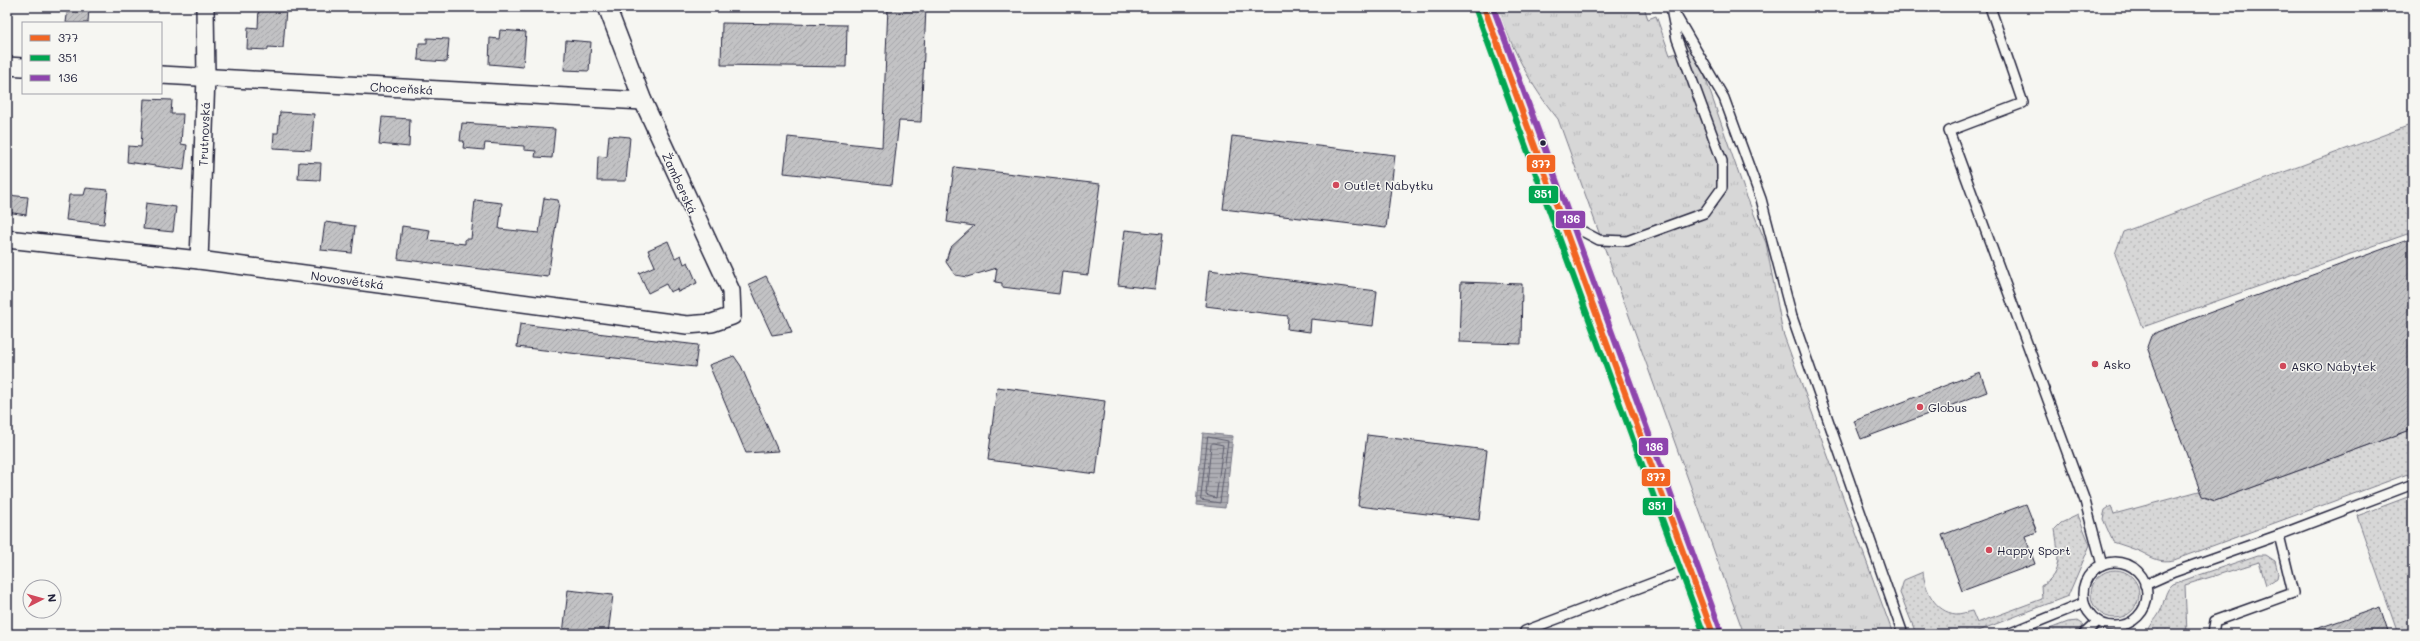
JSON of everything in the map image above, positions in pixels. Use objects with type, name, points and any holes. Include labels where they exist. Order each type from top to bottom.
[{"type":"street","name":"Trutnovská","points":[[199,260],[206,78],[205,7]]},
{"type":"street","name":"Žamberská","points":[[607,7],[642,101],[731,291],[732,316],[712,323],[688,324]]},
{"type":"street","points":[[1484,7],[1713,634]]},
{"type":"street","points":[[7,66],[22,66]]},
{"type":"street","name":"Choceňská","points":[[162,75],[642,101]]},
{"type":"street","name":"Novosvětská","points":[[7,239],[199,260],[688,324]]},
{"type":"lane","points":[[1562,220],[1599,240],[1627,241],[1704,213],[1722,188],[1722,161],[1677,39],[1671,7]]},
{"type":"lane","points":[[1671,7],[1724,98],[1761,199],[1792,317],[1903,634]]},
{"type":"lane","points":[[1990,7],[2023,103],[1949,131],[2085,501],[2102,565]]},
{"type":"lane","points":[[2145,585],[2174,572],[2279,535],[2413,484]]},
{"type":"lane","points":[[2213,634],[2215,621],[2293,593],[2279,535]]},
{"type":"lane","points":[[2113,562],[2133,568],[2141,575],[2145,585],[2147,595],[2141,613],[2125,624],[2116,626],[2098,621],[2087,610],[2084,603],[2084,585],[2094,569],[2102,565],[2113,562]]},
{"type":"lane","points":[[1525,631],[1690,569]]},
{"type":"lane","points":[[2008,634],[2084,603]]},
{"type":"lane","points":[[2084,634],[2098,621]]},
{"type":"lane","points":[[2125,624],[2129,634]]},
{"type":"green space","points":[[1497,7],[1644,7],[1648,19],[1656,16],[1670,55],[1692,49],[1704,74],[1746,195],[1766,243],[1783,333],[1893,634],[1744,634],[1558,119],[1530,80],[1509,38]]},
{"type":"green space","points":[[2413,124],[2413,232],[2143,327],[2115,254],[2123,232]]},
{"type":"green space","points":[[2413,429],[2413,472],[2174,560],[2164,561],[2156,559],[2113,542],[2103,519],[2105,510],[2111,506],[2114,514],[2199,491],[2205,498],[2215,501]]},
{"type":"green space","points":[[2413,495],[2413,634],[2398,634],[2357,516]]},
{"type":"green space","points":[[2078,515],[2090,545],[2068,596],[1970,634],[1918,634],[1915,631],[1900,593],[1904,580],[1923,572],[1926,586],[1932,599],[1937,605],[1942,609],[1956,614],[1972,611],[1977,623],[2042,599],[2041,586],[2053,575],[2058,561],[2055,529],[2061,523]]},
{"type":"green space","points":[[2258,555],[2266,555],[2275,561],[2278,573],[2277,578],[2266,585],[2259,562],[2185,585],[2187,634],[2148,634],[2148,631],[2162,608],[2166,593],[2173,584]]},
{"type":"green space","points":[[2115,570],[2124,572],[2132,577],[2137,585],[2139,594],[2137,603],[2132,611],[2124,616],[2115,618],[2106,616],[2098,611],[2093,603],[2091,594],[2093,585],[2098,577],[2106,572]]},
{"type":"green space","points":[[2078,621],[2084,625],[2078,634],[2036,634],[2068,622]]},
{"type":"water","points":[[1203,433],[1233,436],[1225,508],[1196,505]]},
{"type":"building","points":[[68,7],[89,8],[88,22],[66,22]]},
{"type":"building","points":[[259,7],[286,9],[283,48],[268,47],[268,50],[247,49],[248,27],[258,28]]},
{"type":"building","points":[[888,7],[926,7],[921,122],[899,121],[892,185],[784,173],[788,137],[882,147]]},
{"type":"building","points":[[722,23],[847,25],[846,67],[721,65]]},
{"type":"building","points":[[500,30],[526,32],[523,67],[489,64],[490,38],[499,39]]},
{"type":"building","points":[[427,38],[449,39],[447,62],[418,60],[419,43],[427,43]]},
{"type":"building","points":[[566,40],[591,42],[589,71],[564,70]]},
{"type":"building","points":[[144,99],[172,100],[171,114],[183,114],[181,144],[187,145],[184,170],[127,162],[128,146],[141,147]]},
{"type":"building","points":[[280,112],[314,114],[311,150],[273,148],[274,133],[278,133]]},
{"type":"building","points":[[382,117],[410,119],[409,147],[379,144]]},
{"type":"building","points":[[462,123],[555,129],[552,158],[535,157],[536,151],[524,150],[524,146],[485,143],[484,150],[463,148],[464,141],[460,141]]},
{"type":"building","points":[[609,135],[630,137],[626,181],[597,181],[598,156],[607,157]]},
{"type":"building","points":[[1232,136],[1395,155],[1386,228],[1223,209]]},
{"type":"building","points":[[299,162],[321,163],[320,180],[298,179]]},
{"type":"building","points":[[954,167],[1100,184],[1088,275],[1062,272],[1059,294],[1002,287],[1002,283],[995,282],[997,268],[967,277],[955,275],[946,262],[950,248],[974,226],[947,222]]},
{"type":"building","points":[[86,188],[108,190],[104,224],[66,220],[69,195],[84,195]]},
{"type":"building","points":[[7,195],[28,197],[26,215],[7,212]]},
{"type":"building","points":[[544,198],[558,200],[559,204],[548,277],[398,259],[402,226],[430,230],[428,240],[465,244],[465,239],[471,239],[475,200],[502,203],[499,229],[539,233]]},
{"type":"building","points":[[146,203],[176,207],[173,232],[143,229]]},
{"type":"building","points":[[325,222],[355,226],[352,253],[321,250]]},
{"type":"building","points":[[1125,230],[1162,234],[1155,289],[1118,285]]},
{"type":"building","name":"ASKO Nábytek","points":[[2413,238],[2413,429],[2215,501],[2202,496],[2147,347],[2151,336],[2157,332]]},
{"type":"building","points":[[668,241],[675,258],[681,255],[684,264],[688,262],[697,283],[678,292],[677,289],[670,292],[666,284],[648,293],[639,273],[655,266],[648,250]]},
{"type":"building","points":[[1209,270],[1377,291],[1373,326],[1311,319],[1310,332],[1287,329],[1288,316],[1205,306]]},
{"type":"building","points":[[766,276],[792,332],[772,335],[749,284]]},
{"type":"building","points":[[1461,282],[1522,284],[1521,344],[1459,342]]},
{"type":"building","points":[[520,324],[698,345],[695,367],[517,347]]},
{"type":"building","points":[[734,356],[741,366],[778,451],[746,453],[709,365]]},
{"type":"building","name":"Globus","points":[[1980,372],[1987,392],[1861,439],[1854,421]]},
{"type":"building","points":[[997,387],[1105,401],[1096,474],[988,460]]},
{"type":"building","points":[[1367,435],[1487,450],[1479,520],[1358,506]]},
{"type":"building","name":"Happy Sport","points":[[2026,504],[2037,532],[2025,536],[2035,564],[1962,591],[1942,535]]},
{"type":"building","points":[[568,590],[613,595],[608,634],[563,634]]},
{"type":"building","points":[[2380,607],[2389,634],[2310,634],[2310,631]]},
{"type":"transit line","name":"377","points":[[1484,7],[1713,634]]},
{"type":"transit line","name":"136","points":[[1493,7],[1721,631]]},
{"type":"transit line","name":"351","points":[[1476,10],[1704,634]]},
{"type":"place","name":"Outlet Nábytku","points":[[1336,185]]},
{"type":"place","name":"Asko","points":[[2095,364]]},
{"type":"place","name":"ASKO Nábytek","points":[[2283,366]]},
{"type":"place","name":"Globus","points":[[1920,407]]},
{"type":"place","name":"Happy Sport","points":[[1989,550]]}]
